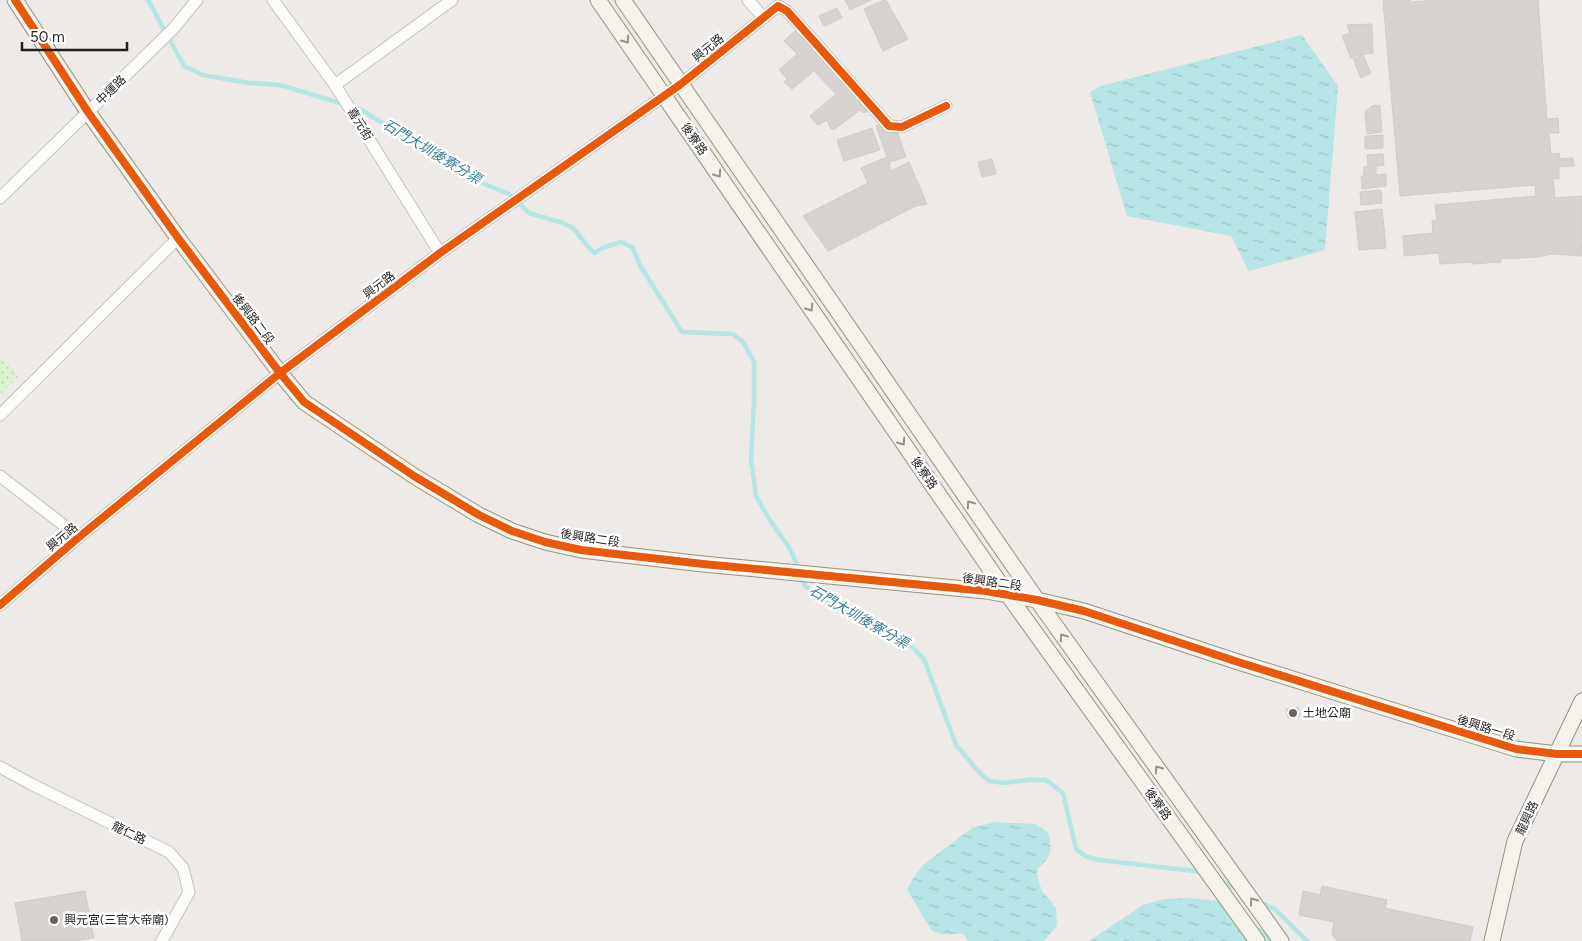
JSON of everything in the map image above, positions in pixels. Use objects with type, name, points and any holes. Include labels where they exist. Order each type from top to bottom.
[{"type":"street","name":"後興路二段","points":[[15,0],[88,112],[178,238],[304,402],[414,476],[479,515],[512,531],[545,542],[590,551],[703,564],[986,591],[1037,600],[1084,611],[1386,709]]},
{"type":"street","name":"中運路","points":[[0,198],[173,29],[198,0]]},
{"type":"street","name":"喜元街","points":[[273,0],[335,85],[440,253]]},
{"type":"street","points":[[335,85],[452,0]]},
{"type":"street","name":"後寮路","points":[[598,0],[1008,596],[1257,941]]},
{"type":"street","name":"後寮路","points":[[623,0],[1037,600],[1281,941]]},
{"type":"street","points":[[748,0],[764,18]]},
{"type":"street","name":"興元路","points":[[0,605],[80,536],[280,373],[440,253],[681,84],[778,6],[787,11],[889,126],[902,126],[946,106]]},
{"type":"street","points":[[0,415],[178,238]]},
{"type":"street","points":[[0,476],[80,536]]},
{"type":"street","name":"龍興路","points":[[1492,941],[1515,841],[1582,701]]},
{"type":"street","name":"後興路一段","points":[[1386,709],[1516,749],[1557,754],[1582,754]]},
{"type":"street","name":"龍仁路","points":[[0,767],[169,852],[182,868],[189,892],[162,941]]},
{"type":"green space","points":[[0,358],[19,376],[0,395]]},
{"type":"water","points":[[1302,35],[1338,86],[1325,250],[1249,271],[1231,236],[1127,216],[1090,92],[1100,86]]},
{"type":"water","points":[[993,822],[1035,824],[1048,832],[1049,856],[1038,868],[1037,876],[1042,891],[1056,908],[1057,925],[1044,941],[968,941],[963,934],[942,934],[932,931],[907,890],[923,865],[972,828]]},
{"type":"water","points":[[1189,898],[1218,901],[1250,925],[1281,934],[1285,941],[1089,941],[1143,905],[1164,899]]},
{"type":"building","points":[[845,0],[871,0],[850,10]]},
{"type":"building","points":[[886,0],[908,39],[883,51],[864,9]]},
{"type":"building","points":[[1383,0],[1410,0],[1411,2],[1437,0],[1538,0],[1547,119],[1558,118],[1559,133],[1549,133],[1551,154],[1559,153],[1560,159],[1573,158],[1574,166],[1559,167],[1559,179],[1553,179],[1555,198],[1582,196],[1582,256],[1552,254],[1537,257],[1501,259],[1501,262],[1440,264],[1439,253],[1404,256],[1403,236],[1433,233],[1432,221],[1437,220],[1435,205],[1536,196],[1535,185],[1400,196]]},
{"type":"building","points":[[837,8],[842,18],[824,26],[819,16]]},
{"type":"building","points":[[1372,24],[1373,53],[1351,58],[1342,36],[1350,33],[1347,25]]},
{"type":"building","points":[[795,31],[857,96],[854,98],[867,111],[864,113],[860,110],[835,129],[831,129],[827,120],[818,125],[810,116],[836,94],[814,71],[792,89],[784,82],[787,79],[779,70],[797,54],[784,41]]},
{"type":"building","points":[[1363,55],[1371,73],[1361,78],[1353,59]]},
{"type":"building","points":[[1380,105],[1382,132],[1367,134],[1365,112],[1372,106]]},
{"type":"building","points":[[883,124],[898,134],[906,157],[889,162],[891,171],[909,162],[927,204],[916,206],[828,251],[803,216],[868,183],[861,168],[887,157],[876,126]]},
{"type":"building","points":[[872,128],[880,150],[844,161],[837,140]]},
{"type":"building","points":[[1383,135],[1383,148],[1365,149],[1365,136]]},
{"type":"building","points":[[1383,154],[1384,165],[1376,166],[1376,175],[1386,174],[1386,186],[1362,189],[1361,176],[1364,176],[1364,167],[1368,166],[1367,155]]},
{"type":"building","points":[[992,159],[996,174],[982,177],[978,162]]},
{"type":"building","points":[[1381,190],[1382,203],[1361,205],[1360,192]]},
{"type":"building","points":[[1382,209],[1386,248],[1359,250],[1355,212]]},
{"type":"building","name":"土地公廟","points":[[1298,707],[1300,716],[1288,718],[1286,709]]},
{"type":"building","points":[[1322,886],[1387,900],[1385,908],[1473,927],[1470,941],[1337,941],[1332,934],[1334,922],[1299,915],[1303,891],[1320,895]]},
{"type":"building","name":"興元宮(三官大帝廟)","points":[[85,891],[94,938],[75,941],[22,941],[15,903]]},
{"type":"waterway","name":"石門大圳後寮分渠","points":[[148,0],[184,66],[203,75],[249,83],[280,85],[360,109],[474,180],[509,194],[529,213],[563,223],[573,228],[595,253],[602,248],[621,242],[632,247],[641,267],[682,332],[733,334],[743,342],[754,362],[751,459],[756,496],[790,549],[799,570]]},
{"type":"waterway","name":"石門大圳後寮分渠","points":[[801,577],[805,586],[829,601],[906,641],[924,659],[956,745],[989,781],[1004,783],[1046,780],[1063,793],[1076,849],[1085,856],[1099,860],[1203,872]]},
{"type":"waterway","name":"石門大圳後寮分渠","points":[[1221,881],[1238,890]]},
{"type":"waterway","name":"石門大圳後寮分渠","points":[[1258,901],[1276,910],[1307,941]]},
{"type":"cycle path","points":[[15,0],[88,112],[178,238],[304,402],[414,476],[479,515],[512,531],[545,542],[581,550],[703,564],[986,591],[1037,600],[1084,611],[1235,661],[1516,749],[1557,754],[1582,754]]},
{"type":"cycle path","points":[[0,605],[79,537],[280,373],[440,253],[681,84],[778,6],[787,11],[889,126],[902,127],[946,106]]},
{"type":"place","name":"土地公廟","points":[[1293,713]]},
{"type":"place","name":"興元宮(三官大帝廟)","points":[[54,920]]}]
